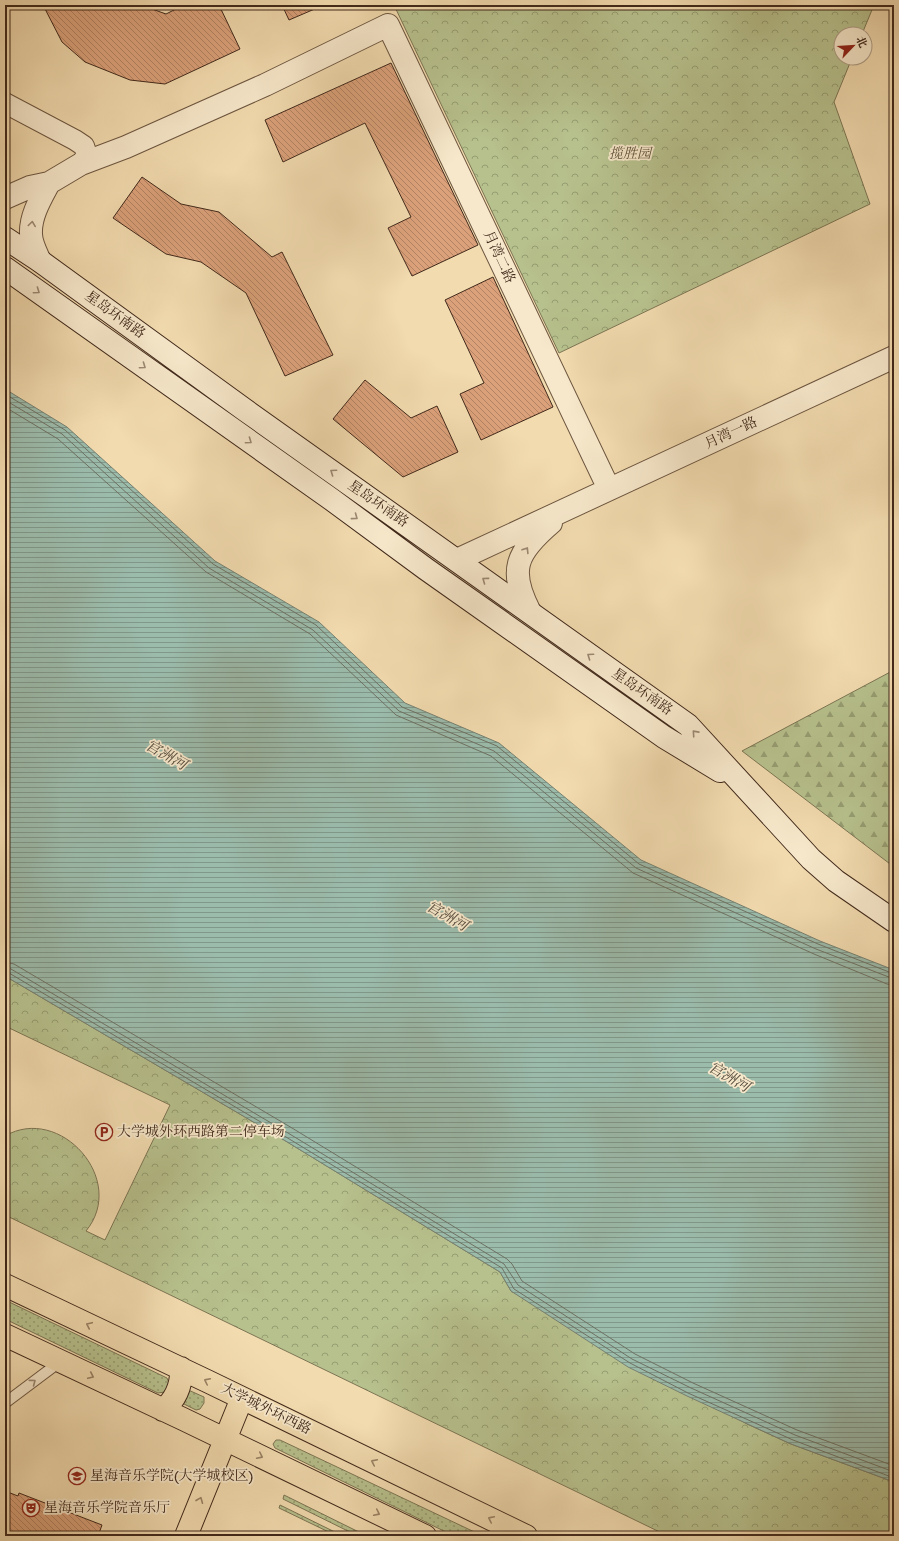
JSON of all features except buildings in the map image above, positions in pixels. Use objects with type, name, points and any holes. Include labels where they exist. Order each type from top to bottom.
[{"type":"main road","name":"月湾二路","points":[[81,164],[126,147],[265,85],[388,25],[609,489]]},
{"type":"main road","points":[[5,198],[30,187],[49,183],[81,164]]},
{"type":"main road","points":[[40,261],[31,233],[33,218],[49,183]]},
{"type":"main road","name":"星岛环南路","points":[[5,238],[40,261],[245,410],[688,725],[810,859],[836,881],[894,921]]},
{"type":"main road","name":"星岛环南路","points":[[5,268],[664,737],[740,783]]},
{"type":"main road","name":"月湾一路","points":[[457,560],[894,357]]},
{"type":"main road","name":"月湾一路","points":[[530,612],[521,595],[518,584],[517,570],[520,559],[531,542],[569,508]]},
{"type":"main road","name":"大学城外环西路","points":[[5,1285],[181,1368],[526,1536]]},
{"type":"main road","points":[[5,1335],[425,1536]]},
{"type":"main road","points":[[163,1410],[170,1404],[177,1391],[181,1368]]},
{"type":"main road","points":[[186,1536],[242,1398]]},
{"type":"street","points":[[5,103],[84,146],[87,155],[81,164]]},
{"type":"lane","points":[[5,1403],[61,1361]]},
{"type":"green space","name":"揽胜园","points":[[394,5],[874,5],[865,26],[833,26],[833,66],[849,66],[834,102],[870,204],[559,353]]},
{"type":"green space","points":[[894,670],[894,867],[742,751]]},
{"type":"green space","points":[[5,976],[284,1140],[500,1272],[511,1291],[747,1424],[791,1444],[894,1482],[894,1536],[668,1536],[5,1215],[5,1136],[26,1129],[47,1130],[66,1139],[82,1152],[93,1170],[99,1190],[97,1211],[86,1231],[105,1240],[170,1105],[5,1026]]},
{"type":"green space","points":[[5,1300],[167,1378],[169,1383],[165,1392],[158,1393],[5,1319]]},
{"type":"green space","points":[[186,1389],[204,1397],[204,1403],[200,1409],[196,1410],[180,1402]]},
{"type":"green space","points":[[276,1440],[280,1440],[483,1536],[454,1536],[275,1448],[273,1444]]},
{"type":"green space","points":[[284,1495],[367,1536],[358,1536],[283,1499]]},
{"type":"green space","points":[[280,1505],[343,1536],[337,1536],[279,1508]]},
{"type":"water","name":"官洲河","points":[[5,389],[67,427],[215,561],[319,622],[405,703],[499,743],[641,860],[820,941],[894,970],[894,1482],[791,1444],[628,1367],[511,1291],[500,1272],[284,1140],[5,976]]},
{"type":"place","name":"大学城外环西路第二停车场","points":[[104,1132]]},
{"type":"place","name":"星海音乐学院(大学城校区)","points":[[77,1476]]},
{"type":"place","name":"星海音乐学院音乐厅","points":[[31,1508]]}]
